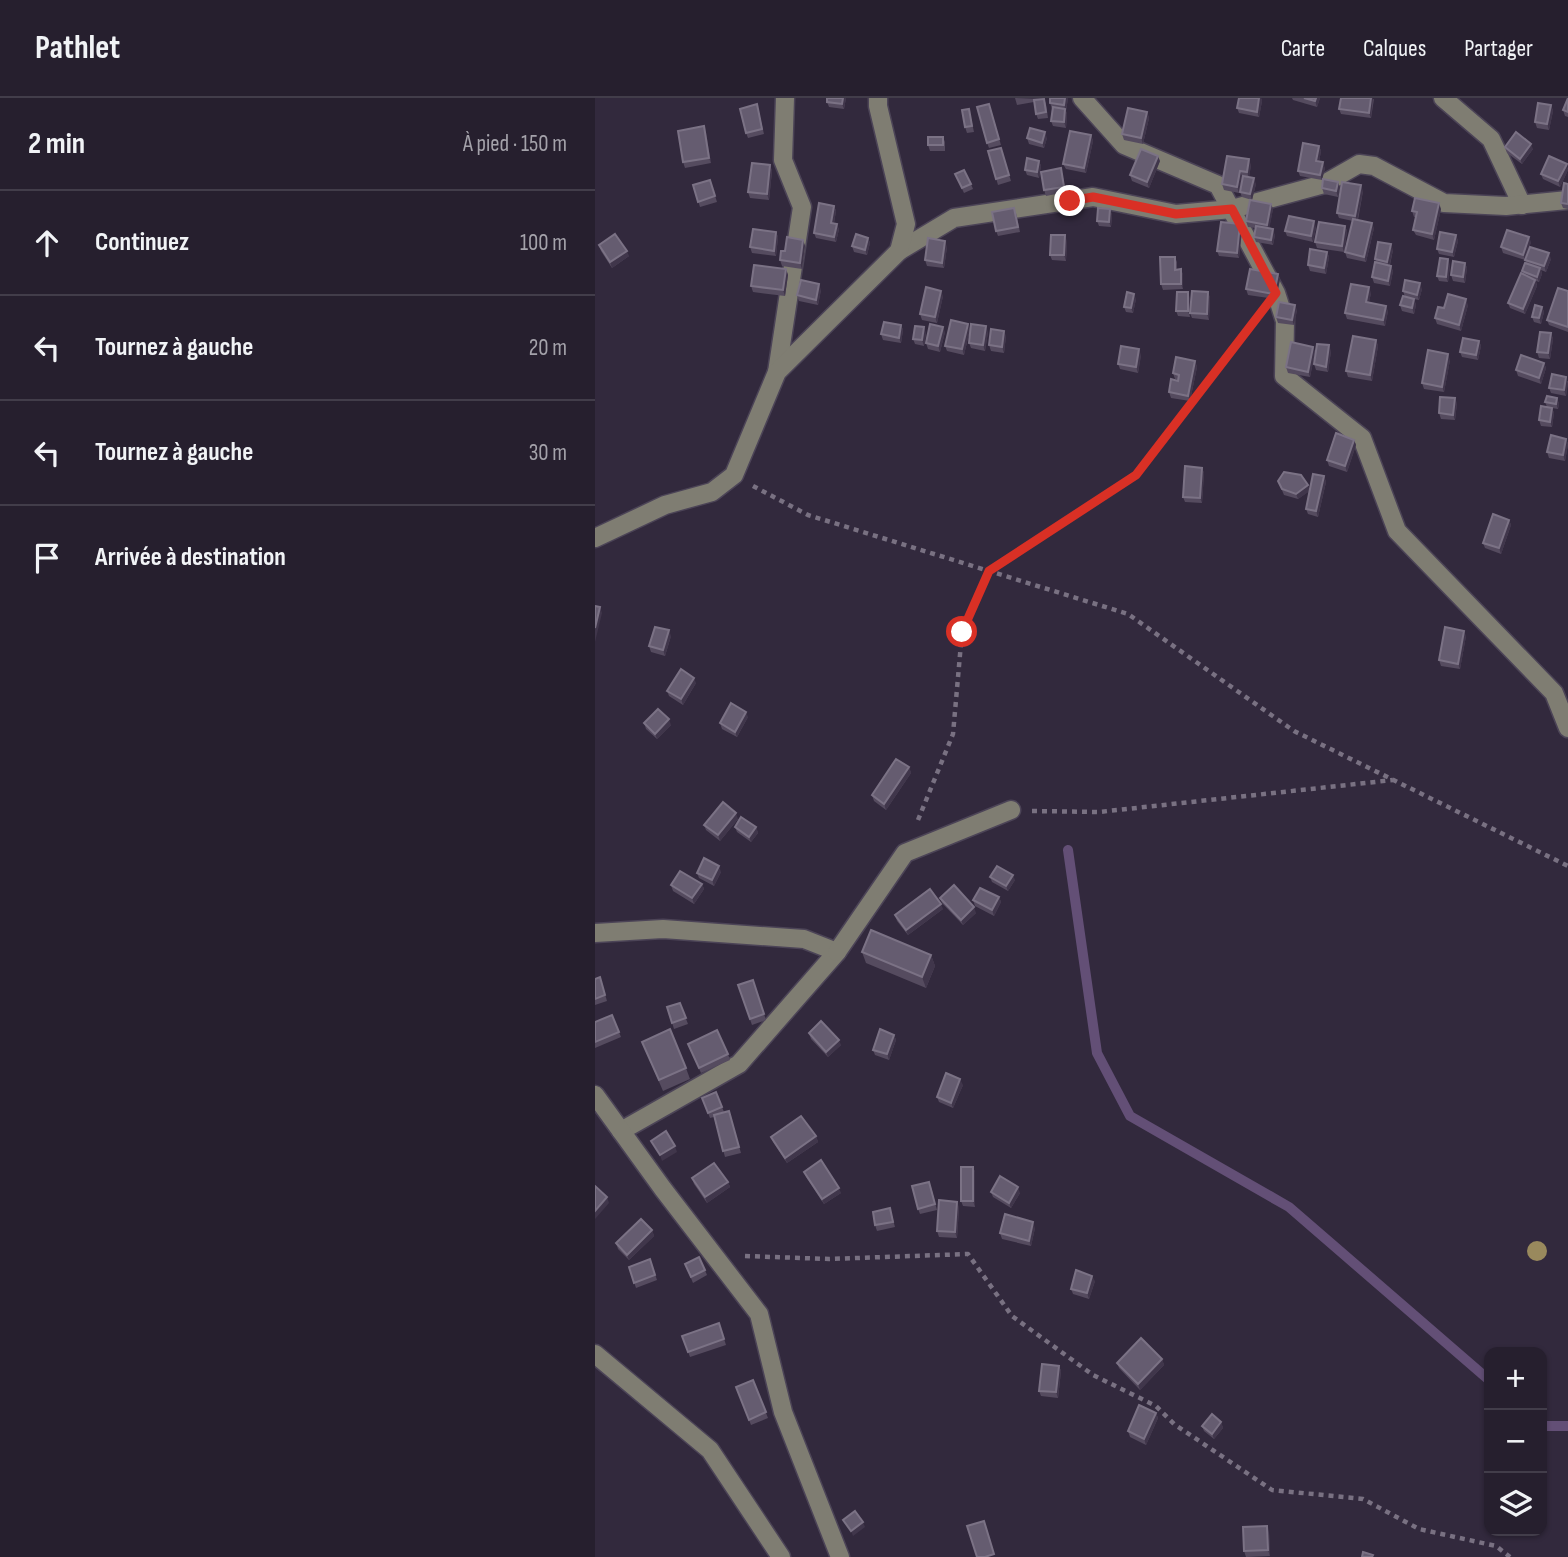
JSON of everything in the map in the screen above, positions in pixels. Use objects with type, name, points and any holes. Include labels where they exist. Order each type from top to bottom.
[{"type":"street","points":[[595,538],[665,505],[712,492],[734,475],[777,372],[802,207],[783,160],[785,98]]},
{"type":"street","points":[[878,98],[906,224],[899,251]]},
{"type":"street","points":[[1082,98],[1124,145],[1218,185],[1276,293],[1285,321],[1284,376],[1361,439],[1397,531],[1555,693],[1568,729]]},
{"type":"street","points":[[1443,98],[1491,139],[1521,205]]},
{"type":"street","points":[[777,372],[899,251],[954,218],[1093,197],[1176,214],[1232,209],[1324,184],[1359,164],[1374,166],[1444,203],[1506,206],[1568,200]]},
{"type":"street","points":[[621,1131],[739,1064],[837,952],[905,853],[1011,810]]},
{"type":"street","points":[[595,933],[663,929],[804,939],[837,952]]},
{"type":"street","points":[[595,1094],[759,1314],[783,1412],[840,1557]]},
{"type":"street","points":[[595,1354],[710,1450],[781,1557]]},
{"type":"path","points":[[905,853],[953,734],[962,632],[989,571],[1136,475],[1276,293]]},
{"type":"path","points":[[734,475],[808,515],[1128,614],[1294,731],[1568,866]]},
{"type":"path","points":[[1011,810],[1099,812],[1394,780]]},
{"type":"path","points":[[713,1255],[829,1259],[968,1254],[1012,1317],[1093,1375],[1156,1406],[1174,1424],[1272,1490],[1363,1499],[1419,1529],[1496,1546],[1510,1557]]},
{"type":"building","points":[[827,98],[843,98],[842,104],[827,102]]},
{"type":"building","points":[[1050,98],[1065,98],[1064,105],[1050,103]]},
{"type":"building","points":[[1239,98],[1259,98],[1257,112],[1237,108]]},
{"type":"building","points":[[1341,98],[1371,98],[1369,113],[1339,109]]},
{"type":"building","points":[[1568,98],[1568,112],[1563,110]]},
{"type":"building","points":[[1044,99],[1046,112],[1036,114],[1034,100]]},
{"type":"building","points":[[1538,103],[1551,105],[1547,124],[1535,122]]},
{"type":"building","points":[[757,104],[762,129],[746,133],[740,109]]},
{"type":"building","points":[[989,104],[999,139],[987,143],[977,107]]},
{"type":"building","points":[[1053,107],[1065,109],[1064,122],[1051,121]]},
{"type":"building","points":[[1128,108],[1147,112],[1141,138],[1122,134]]},
{"type":"building","points":[[969,109],[972,126],[965,127],[962,110]]},
{"type":"building","points":[[704,126],[709,158],[683,162],[678,131]]},
{"type":"building","points":[[1030,128],[1045,132],[1042,143],[1027,138]]},
{"type":"building","points":[[1070,131],[1091,135],[1084,168],[1063,164]]},
{"type":"building","points":[[1516,132],[1531,144],[1520,159],[1505,147]]},
{"type":"building","points":[[928,137],[943,137],[943,145],[928,145]]},
{"type":"building","points":[[1303,143],[1319,146],[1316,161],[1323,162],[1320,175],[1298,171]]},
{"type":"building","points":[[1001,148],[1009,175],[996,179],[988,151]]},
{"type":"building","points":[[1141,149],[1158,156],[1147,182],[1130,175]]},
{"type":"building","points":[[1227,156],[1249,159],[1247,172],[1240,171],[1237,187],[1222,184]]},
{"type":"building","points":[[1549,156],[1567,164],[1558,181],[1541,174]]},
{"type":"building","points":[[1027,158],[1039,161],[1037,172],[1025,170]]},
{"type":"building","points":[[752,163],[770,165],[767,194],[748,192]]},
{"type":"building","points":[[1061,168],[1064,187],[1044,190],[1041,172]]},
{"type":"building","points":[[964,170],[971,184],[962,188],[955,174]]},
{"type":"building","points":[[1243,176],[1254,178],[1250,194],[1240,192]]},
{"type":"building","points":[[1323,179],[1338,182],[1336,191],[1322,188]]},
{"type":"building","points":[[710,180],[715,196],[698,202],[693,185]]},
{"type":"building","points":[[1342,182],[1361,185],[1355,216],[1337,213]]},
{"type":"building","points":[[1564,183],[1568,184],[1568,204],[1561,203]]},
{"type":"building","points":[[1415,198],[1439,203],[1432,234],[1413,230],[1417,212],[1412,211]]},
{"type":"building","points":[[1250,200],[1271,204],[1267,225],[1246,221]]},
{"type":"building","points":[[819,203],[834,206],[831,223],[837,224],[834,237],[814,233]]},
{"type":"building","points":[[1014,208],[1018,227],[996,231],[992,212]]},
{"type":"building","points":[[1098,208],[1110,209],[1109,222],[1097,221]]},
{"type":"building","points":[[1289,216],[1314,221],[1311,236],[1285,231]]},
{"type":"building","points":[[1353,219],[1372,223],[1364,257],[1345,252]]},
{"type":"building","points":[[1221,222],[1240,224],[1237,253],[1217,251]]},
{"type":"building","points":[[1319,222],[1345,226],[1342,246],[1315,242]]},
{"type":"building","points":[[1256,226],[1273,229],[1271,240],[1254,237]]},
{"type":"building","points":[[753,229],[776,232],[774,251],[750,247]]},
{"type":"building","points":[[1507,230],[1529,237],[1523,255],[1501,247]]},
{"type":"building","points":[[1440,232],[1456,235],[1452,252],[1437,249]]},
{"type":"building","points":[[615,234],[627,251],[610,262],[599,245]]},
{"type":"building","points":[[856,234],[868,238],[865,250],[852,246]]},
{"type":"building","points":[[1051,235],[1065,235],[1064,255],[1050,255]]},
{"type":"building","points":[[787,237],[803,240],[800,263],[780,260],[781,251],[785,251]]},
{"type":"building","points":[[928,238],[945,241],[942,263],[925,260]]},
{"type":"building","points":[[1378,242],[1391,244],[1387,262],[1375,259]]},
{"type":"building","points":[[1530,247],[1549,253],[1544,266],[1525,260]]},
{"type":"building","points":[[1310,249],[1327,252],[1324,268],[1308,265]]},
{"type":"building","points":[[1160,257],[1175,257],[1175,270],[1181,269],[1181,284],[1161,284]]},
{"type":"building","points":[[1440,258],[1448,259],[1446,277],[1437,276]]},
{"type":"building","points":[[1453,261],[1465,263],[1463,277],[1451,275]]},
{"type":"building","points":[[1375,262],[1391,266],[1388,281],[1372,277]]},
{"type":"building","points":[[1525,263],[1540,268],[1537,277],[1522,271]]},
{"type":"building","points":[[754,265],[786,269],[783,290],[751,286]]},
{"type":"building","points":[[1250,269],[1278,274],[1274,294],[1246,289]]},
{"type":"building","points":[[1521,273],[1535,280],[1523,309],[1508,303]]},
{"type":"building","points":[[801,280],[819,284],[816,300],[797,295]]},
{"type":"building","points":[[1405,280],[1420,283],[1417,295],[1403,291]]},
{"type":"building","points":[[1351,284],[1369,287],[1366,302],[1386,306],[1383,320],[1345,313]]},
{"type":"building","points":[[926,287],[941,291],[935,317],[920,314]]},
{"type":"building","points":[[1558,288],[1568,291],[1568,327],[1547,320]]},
{"type":"building","points":[[1192,291],[1208,292],[1207,314],[1190,313]]},
{"type":"building","points":[[1127,292],[1134,294],[1131,308],[1124,307]]},
{"type":"building","points":[[1177,292],[1188,292],[1188,311],[1176,311]]},
{"type":"building","points":[[1448,294],[1466,299],[1459,325],[1435,318],[1438,307],[1444,308]]},
{"type":"building","points":[[1403,296],[1414,299],[1412,308],[1400,305]]},
{"type":"building","points":[[1279,302],[1295,305],[1292,320],[1276,317]]},
{"type":"building","points":[[1535,305],[1542,307],[1539,318],[1532,317]]},
{"type":"building","points":[[951,320],[968,324],[962,349],[945,346]]},
{"type":"building","points":[[884,322],[901,325],[899,338],[881,334]]},
{"type":"building","points":[[930,324],[943,327],[938,346],[926,343]]},
{"type":"building","points":[[971,324],[986,326],[983,345],[969,343]]},
{"type":"building","points":[[915,326],[924,327],[922,340],[913,339]]},
{"type":"building","points":[[991,329],[1004,331],[1002,347],[989,345]]},
{"type":"building","points":[[1540,332],[1551,333],[1548,353],[1537,352]]},
{"type":"building","points":[[1353,336],[1376,340],[1370,375],[1346,371]]},
{"type":"building","points":[[1463,338],[1479,341],[1476,355],[1460,352]]},
{"type":"building","points":[[1291,342],[1313,347],[1308,372],[1286,367]]},
{"type":"building","points":[[1317,344],[1329,345],[1326,367],[1314,364]]},
{"type":"building","points":[[1121,346],[1139,349],[1136,367],[1118,364]]},
{"type":"building","points":[[1428,350],[1448,354],[1442,387],[1422,383]]},
{"type":"building","points":[[1521,355],[1544,363],[1539,378],[1516,370]]},
{"type":"building","points":[[1176,357],[1195,361],[1188,396],[1169,392],[1171,379],[1178,381],[1179,375],[1173,373]]},
{"type":"building","points":[[1552,374],[1566,377],[1564,390],[1549,388]]},
{"type":"building","points":[[1547,396],[1557,398],[1556,404],[1545,402]]},
{"type":"building","points":[[1440,397],[1455,398],[1453,415],[1439,413]]},
{"type":"building","points":[[1541,406],[1552,408],[1550,422],[1539,420]]},
{"type":"building","points":[[1336,433],[1354,440],[1345,466],[1327,460]]},
{"type":"building","points":[[1551,435],[1566,439],[1563,455],[1547,452]]},
{"type":"building","points":[[1185,466],[1202,468],[1200,498],[1183,497]]},
{"type":"building","points":[[1284,472],[1301,475],[1308,485],[1296,494],[1282,489],[1278,481]]},
{"type":"building","points":[[1313,474],[1324,476],[1316,511],[1306,509]]},
{"type":"building","points":[[1493,514],[1509,520],[1499,548],[1483,543]]},
{"type":"building","points":[[595,606],[600,607],[595,628]]},
{"type":"building","points":[[655,627],[669,630],[663,650],[649,646]]},
{"type":"building","points":[[1445,627],[1464,631],[1458,664],[1439,660]]},
{"type":"building","points":[[681,669],[694,678],[681,699],[667,691]]},
{"type":"building","points":[[731,703],[746,712],[735,732],[720,723]]},
{"type":"building","points":[[658,709],[669,719],[655,734],[644,723]]},
{"type":"building","points":[[896,759],[909,767],[884,804],[872,795]]},
{"type":"building","points":[[723,802],[736,813],[718,835],[704,825]]},
{"type":"building","points":[[741,817],[756,827],[749,837],[735,827]]},
{"type":"building","points":[[704,858],[719,866],[712,880],[697,873]]},
{"type":"building","points":[[997,866],[1013,875],[1006,886],[990,877]]},
{"type":"building","points":[[680,871],[702,884],[692,898],[671,885]]},
{"type":"building","points":[[954,885],[974,907],[961,920],[940,898]]},
{"type":"building","points":[[980,888],[999,897],[992,910],[973,900]]},
{"type":"building","points":[[930,889],[941,904],[906,930],[895,915]]},
{"type":"building","points":[[871,930],[931,955],[922,977],[862,952]]},
{"type":"building","points":[[600,977],[605,995],[595,999],[595,979]]},
{"type":"building","points":[[753,980],[764,1014],[750,1019],[738,985]]},
{"type":"building","points":[[680,1003],[686,1018],[672,1023],[667,1007]]},
{"type":"building","points":[[612,1015],[619,1032],[595,1042],[595,1022]]},
{"type":"building","points":[[821,1021],[839,1040],[826,1052],[809,1033]]},
{"type":"building","points":[[670,1029],[686,1068],[659,1080],[642,1042]]},
{"type":"building","points":[[880,1029],[894,1035],[887,1054],[873,1050]]},
{"type":"building","points":[[717,1030],[728,1054],[699,1068],[688,1044]]},
{"type":"building","points":[[946,1073],[960,1079],[951,1103],[937,1097]]},
{"type":"building","points":[[716,1092],[722,1107],[708,1113],[702,1098]]},
{"type":"building","points":[[729,1111],[739,1147],[723,1151],[714,1115]]},
{"type":"building","points":[[801,1116],[816,1136],[785,1158],[771,1137]]},
{"type":"building","points":[[666,1131],[675,1146],[660,1155],[651,1141]]},
{"type":"building","points":[[821,1160],[839,1188],[822,1199],[804,1172]]},
{"type":"building","points":[[714,1163],[728,1182],[705,1197],[692,1178]]},
{"type":"building","points":[[961,1167],[973,1167],[973,1201],[961,1201]]},
{"type":"building","points":[[1000,1176],[1018,1187],[1009,1203],[991,1192]]},
{"type":"building","points":[[929,1182],[935,1204],[918,1209],[912,1186]]},
{"type":"building","points":[[595,1186],[607,1197],[595,1211]]},
{"type":"building","points":[[939,1200],[957,1202],[955,1232],[937,1231]]},
{"type":"building","points":[[890,1208],[893,1222],[875,1225],[873,1212]]},
{"type":"building","points":[[1005,1214],[1033,1222],[1029,1241],[1000,1233]]},
{"type":"building","points":[[641,1219],[652,1230],[627,1255],[616,1243]]},
{"type":"building","points":[[699,1257],[705,1270],[691,1277],[685,1264]]},
{"type":"building","points":[[650,1259],[655,1275],[634,1283],[629,1267]]},
{"type":"building","points":[[1076,1270],[1092,1276],[1087,1293],[1071,1289]]},
{"type":"building","points":[[719,1323],[724,1339],[688,1352],[682,1336]]},
{"type":"building","points":[[1141,1338],[1162,1359],[1138,1384],[1117,1363]]},
{"type":"building","points":[[1042,1364],[1059,1366],[1056,1392],[1039,1391]]},
{"type":"building","points":[[753,1380],[766,1412],[749,1420],[736,1387]]},
{"type":"building","points":[[1139,1405],[1156,1413],[1144,1439],[1128,1431]]},
{"type":"building","points":[[1212,1414],[1221,1422],[1212,1434],[1202,1426]]},
{"type":"building","points":[[855,1511],[863,1522],[851,1531],[843,1520]]},
{"type":"building","points":[[984,1521],[994,1554],[977,1557],[967,1526]]},
{"type":"building","points":[[1267,1526],[1268,1550],[1244,1551],[1243,1527]]},
{"type":"building","points":[[1363,1552],[1373,1555],[1362,1557]]},
{"type":"waterway","points":[[1068,850],[1097,1053],[1130,1116],[1289,1207],[1484,1376]]},
{"type":"waterway","points":[[1547,1426],[1568,1426]]},
{"type":"route","points":[[962,632],[989,571],[1136,475],[1276,293],[1232,209],[1176,214],[1093,197],[1070,201]]}]
